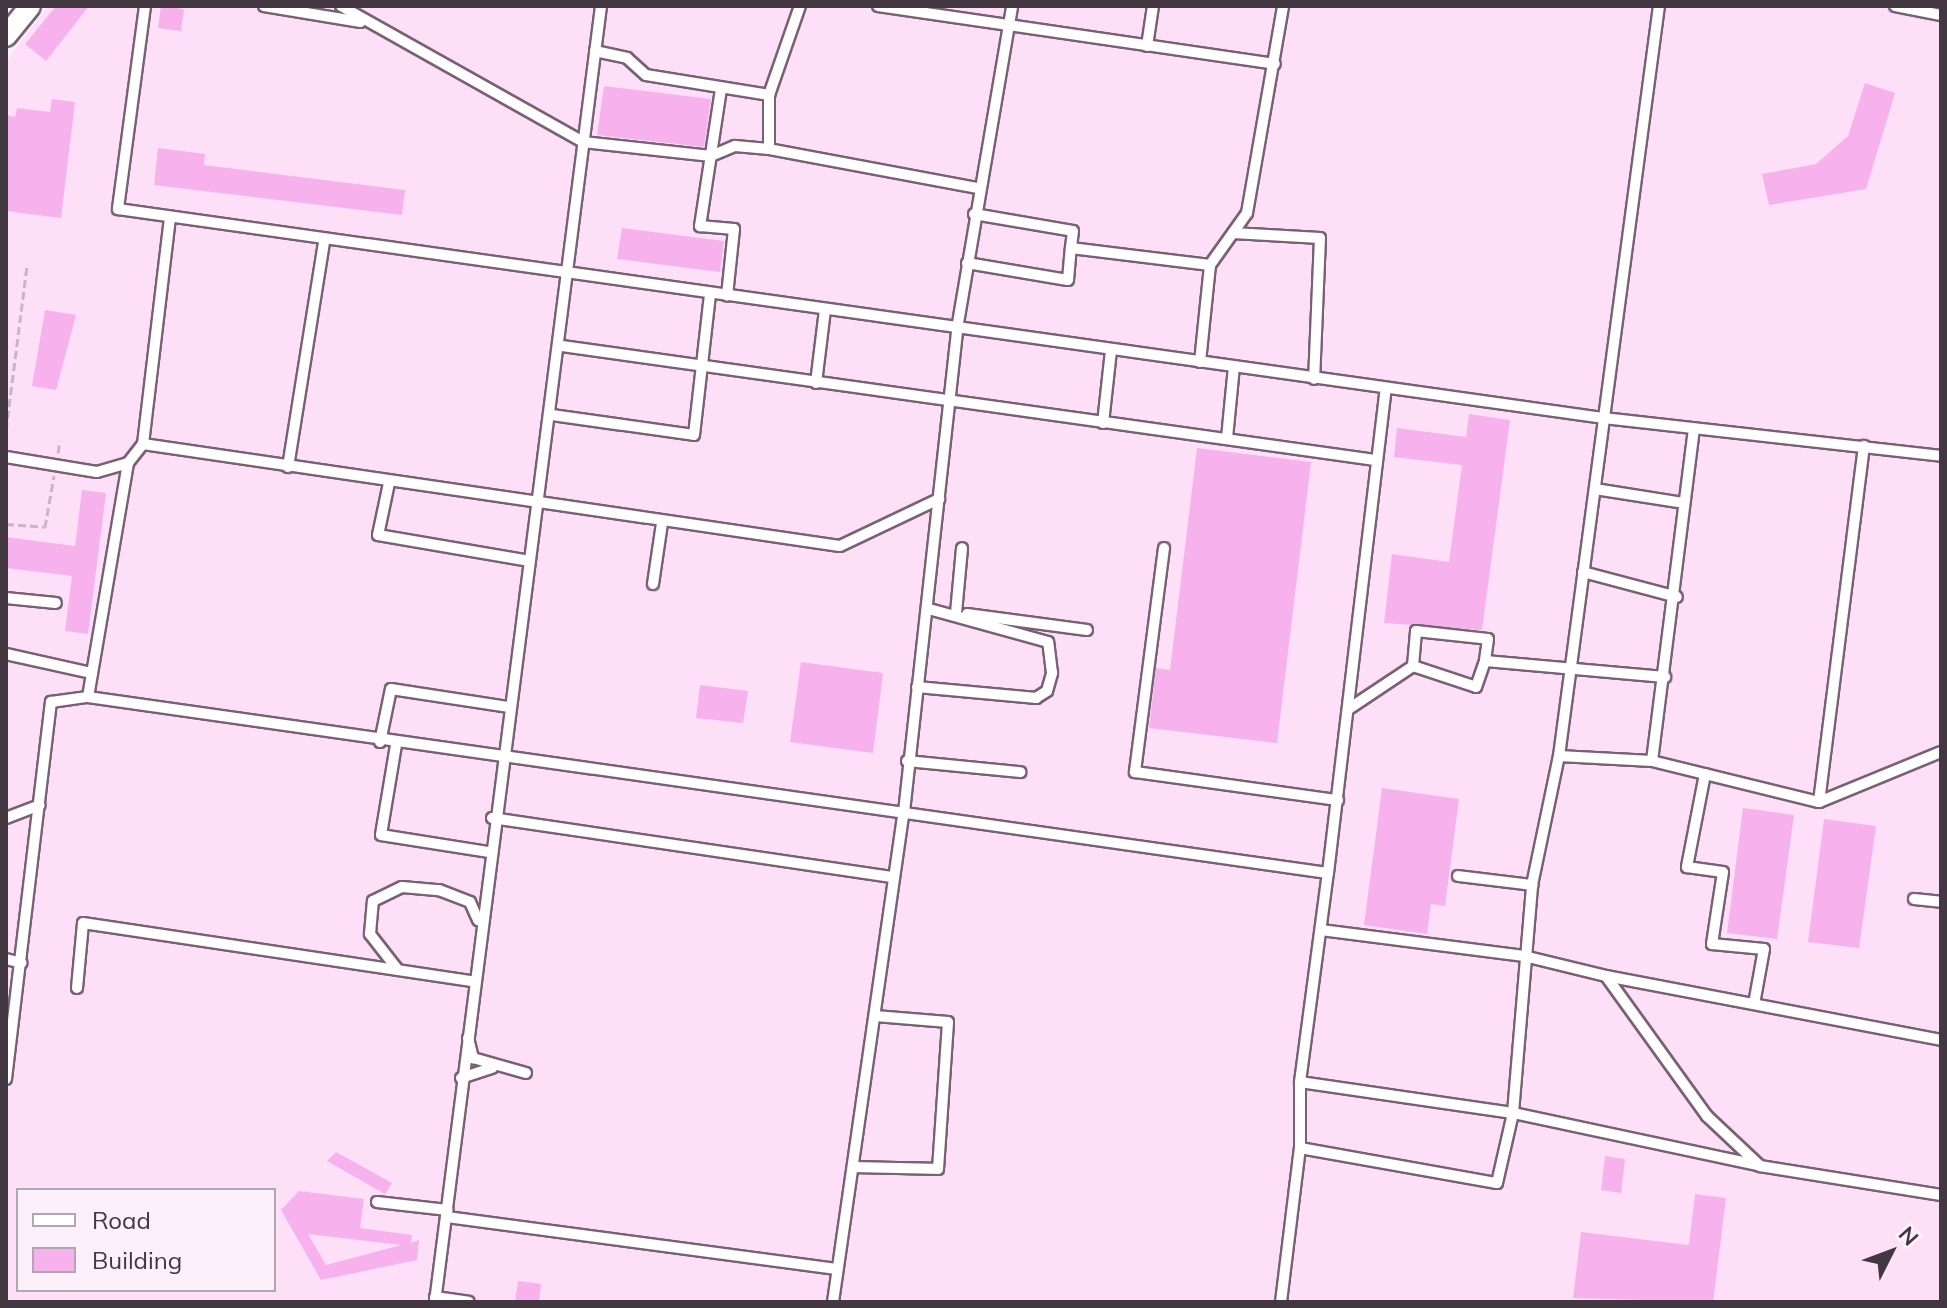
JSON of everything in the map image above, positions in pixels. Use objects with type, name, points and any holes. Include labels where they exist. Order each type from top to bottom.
[{"type":"street","points":[[6,36],[30,6]]},
{"type":"lane","points":[[145,6],[118,209],[324,241],[1386,390],[1694,430],[1941,456]]},
{"type":"lane","points":[[264,6],[366,23]]},
{"type":"lane","points":[[341,6],[366,23],[583,142],[711,156],[735,146],[769,149],[978,188]]},
{"type":"lane","points":[[469,1302],[435,1300],[499,760],[562,346],[566,274],[601,6]]},
{"type":"lane","points":[[769,149],[769,95],[800,6]]},
{"type":"lane","points":[[878,6],[1275,64]]},
{"type":"lane","points":[[833,1302],[835,1269],[857,1167],[892,877],[904,812],[907,761],[929,609],[957,329],[978,188],[1012,6]]},
{"type":"lane","points":[[1147,46],[1153,6]]},
{"type":"lane","points":[[1200,362],[1210,265],[1247,213],[1283,6]]},
{"type":"lane","points":[[1300,1148],[1497,1183],[1513,1113],[1532,885],[1559,756],[1659,6]]},
{"type":"lane","points":[[1895,6],[1941,15]]},
{"type":"lane","points":[[595,51],[627,58],[646,75],[769,95]]},
{"type":"lane","points":[[721,89],[700,226],[734,229],[727,296]]},
{"type":"lane","points":[[967,263],[1068,280],[1073,231],[974,214]]},
{"type":"lane","points":[[88,697],[128,463],[143,444],[170,219]]},
{"type":"lane","points":[[1233,233],[1320,238],[1314,379]]},
{"type":"lane","points":[[288,467],[324,241]]},
{"type":"lane","points":[[1071,248],[1210,265]]},
{"type":"lane","points":[[552,415],[694,435],[710,294]]},
{"type":"lane","points":[[816,383],[825,310]]},
{"type":"lane","points":[[562,346],[1375,460]]},
{"type":"lane","points":[[1103,423],[1111,350]]},
{"type":"lane","points":[[1227,438],[1234,367]]},
{"type":"lane","points":[[1281,1302],[1300,1148],[1300,1082],[1350,708],[1375,460],[1386,390]]},
{"type":"lane","points":[[1652,761],[1677,597],[1683,503],[1694,430]]},
{"type":"lane","points":[[143,444],[538,507],[840,546],[939,499]]},
{"type":"lane","points":[[1819,802],[1864,446]]},
{"type":"lane","points":[[6,457],[97,472],[128,463]]},
{"type":"lane","points":[[389,483],[378,535],[530,561]]},
{"type":"lane","points":[[1595,489],[1683,503]]},
{"type":"lane","points":[[653,584],[662,523]]},
{"type":"lane","points":[[956,613],[962,548]]},
{"type":"lane","points":[[1164,548],[1135,772],[1338,800]]},
{"type":"lane","points":[[1583,572],[1677,597]]},
{"type":"lane","points":[[6,598],[56,603]]},
{"type":"lane","points":[[929,609],[1087,630]]},
{"type":"lane","points":[[917,687],[1036,698],[1047,691],[1052,673],[1048,642],[929,609]]},
{"type":"lane","points":[[1416,631],[1488,639],[1485,661],[1476,687],[1413,666],[1416,631]]},
{"type":"lane","points":[[6,654],[92,673]]},
{"type":"lane","points":[[1485,661],[1665,677]]},
{"type":"lane","points":[[1350,708],[1413,666]]},
{"type":"lane","points":[[380,742],[391,689],[508,707]]},
{"type":"lane","points":[[6,1079],[10,1017],[22,963],[51,702],[88,697],[499,760],[904,812],[1328,873]]},
{"type":"lane","points":[[396,745],[381,835],[488,852]]},
{"type":"lane","points":[[1559,756],[1652,761],[1819,802],[1941,752]]},
{"type":"lane","points":[[907,761],[1020,772]]},
{"type":"lane","points":[[1705,774],[1687,867],[1723,872],[1712,944],[1764,949],[1754,1004]]},
{"type":"lane","points":[[6,818],[40,805]]},
{"type":"lane","points":[[492,818],[892,877]]},
{"type":"lane","points":[[1458,876],[1532,885]]},
{"type":"lane","points":[[398,970],[370,934],[373,901],[402,887],[439,890],[470,902],[480,923]]},
{"type":"lane","points":[[1914,899],[1941,902]]},
{"type":"lane","points":[[77,988],[83,923],[472,981]]},
{"type":"lane","points":[[1321,930],[1524,956],[1606,976],[1941,1040]]},
{"type":"lane","points":[[6,959],[22,963]]},
{"type":"lane","points":[[1606,976],[1707,1116],[1760,1166]]},
{"type":"lane","points":[[857,1167],[938,1169],[948,1022],[875,1016]]},
{"type":"lane","points":[[466,1032],[473,1058],[495,1068],[526,1073]]},
{"type":"lane","points":[[461,1078],[495,1068]]},
{"type":"lane","points":[[1300,1082],[1513,1113],[1760,1166],[1941,1195]]},
{"type":"lane","points":[[377,1202],[835,1269]]},
{"type":"path","points":[[6,430],[27,266]]},
{"type":"path","points":[[6,524],[45,527],[60,441]]},
{"type":"shaded area","points":[[48,6],[1941,6],[1941,1302],[6,1302],[6,61]]},
{"type":"building","points":[[56,6],[89,6],[46,61],[25,44]]},
{"type":"building","points":[[161,6],[184,9],[181,31],[158,28]]},
{"type":"building","points":[[1865,83],[1895,93],[1866,189],[1769,205],[1762,174],[1816,164],[1848,136]]},
{"type":"building","points":[[604,86],[711,99],[704,147],[597,135]]},
{"type":"building","points":[[52,99],[75,102],[61,218],[6,211],[6,115],[15,117],[17,108],[50,112]]},
{"type":"building","points":[[158,148],[205,154],[204,165],[405,190],[402,215],[154,185]]},
{"type":"building","points":[[622,228],[724,241],[720,272],[617,259]]},
{"type":"building","points":[[45,310],[76,315],[56,390],[32,386]]},
{"type":"building","points":[[1469,414],[1510,420],[1482,630],[1384,623],[1392,554],[1449,562],[1462,465],[1394,457],[1397,428],[1466,437]]},
{"type":"building","points":[[1197,448],[1311,462],[1277,743],[1149,728],[1156,668],[1170,670]]},
{"type":"building","points":[[82,490],[106,493],[88,634],[65,631],[72,576],[6,568],[6,537],[75,546]]},
{"type":"building","points":[[801,662],[883,673],[873,753],[790,742]]},
{"type":"building","points":[[700,685],[748,691],[743,723],[696,718]]},
{"type":"building","points":[[1382,788],[1459,799],[1445,906],[1431,904],[1427,934],[1364,925]]},
{"type":"building","points":[[1743,808],[1794,815],[1777,939],[1727,933]]},
{"type":"building","points":[[1824,819],[1876,826],[1859,948],[1808,942]]},
{"type":"building","points":[[336,1152],[392,1183],[385,1194],[327,1161]]},
{"type":"building","points":[[1605,1156],[1625,1159],[1621,1193],[1601,1190]]},
{"type":"building","points":[[299,1191],[364,1199],[360,1228],[412,1235],[411,1243],[419,1240],[417,1260],[321,1280],[281,1210]],"holes":[[[308,1234],[401,1245],[326,1265]]]},
{"type":"building","points":[[1695,1194],[1726,1198],[1713,1302],[1573,1298],[1581,1232],[1689,1245]]},
{"type":"building","points":[[518,1281],[541,1284],[539,1302],[515,1302]]}]
